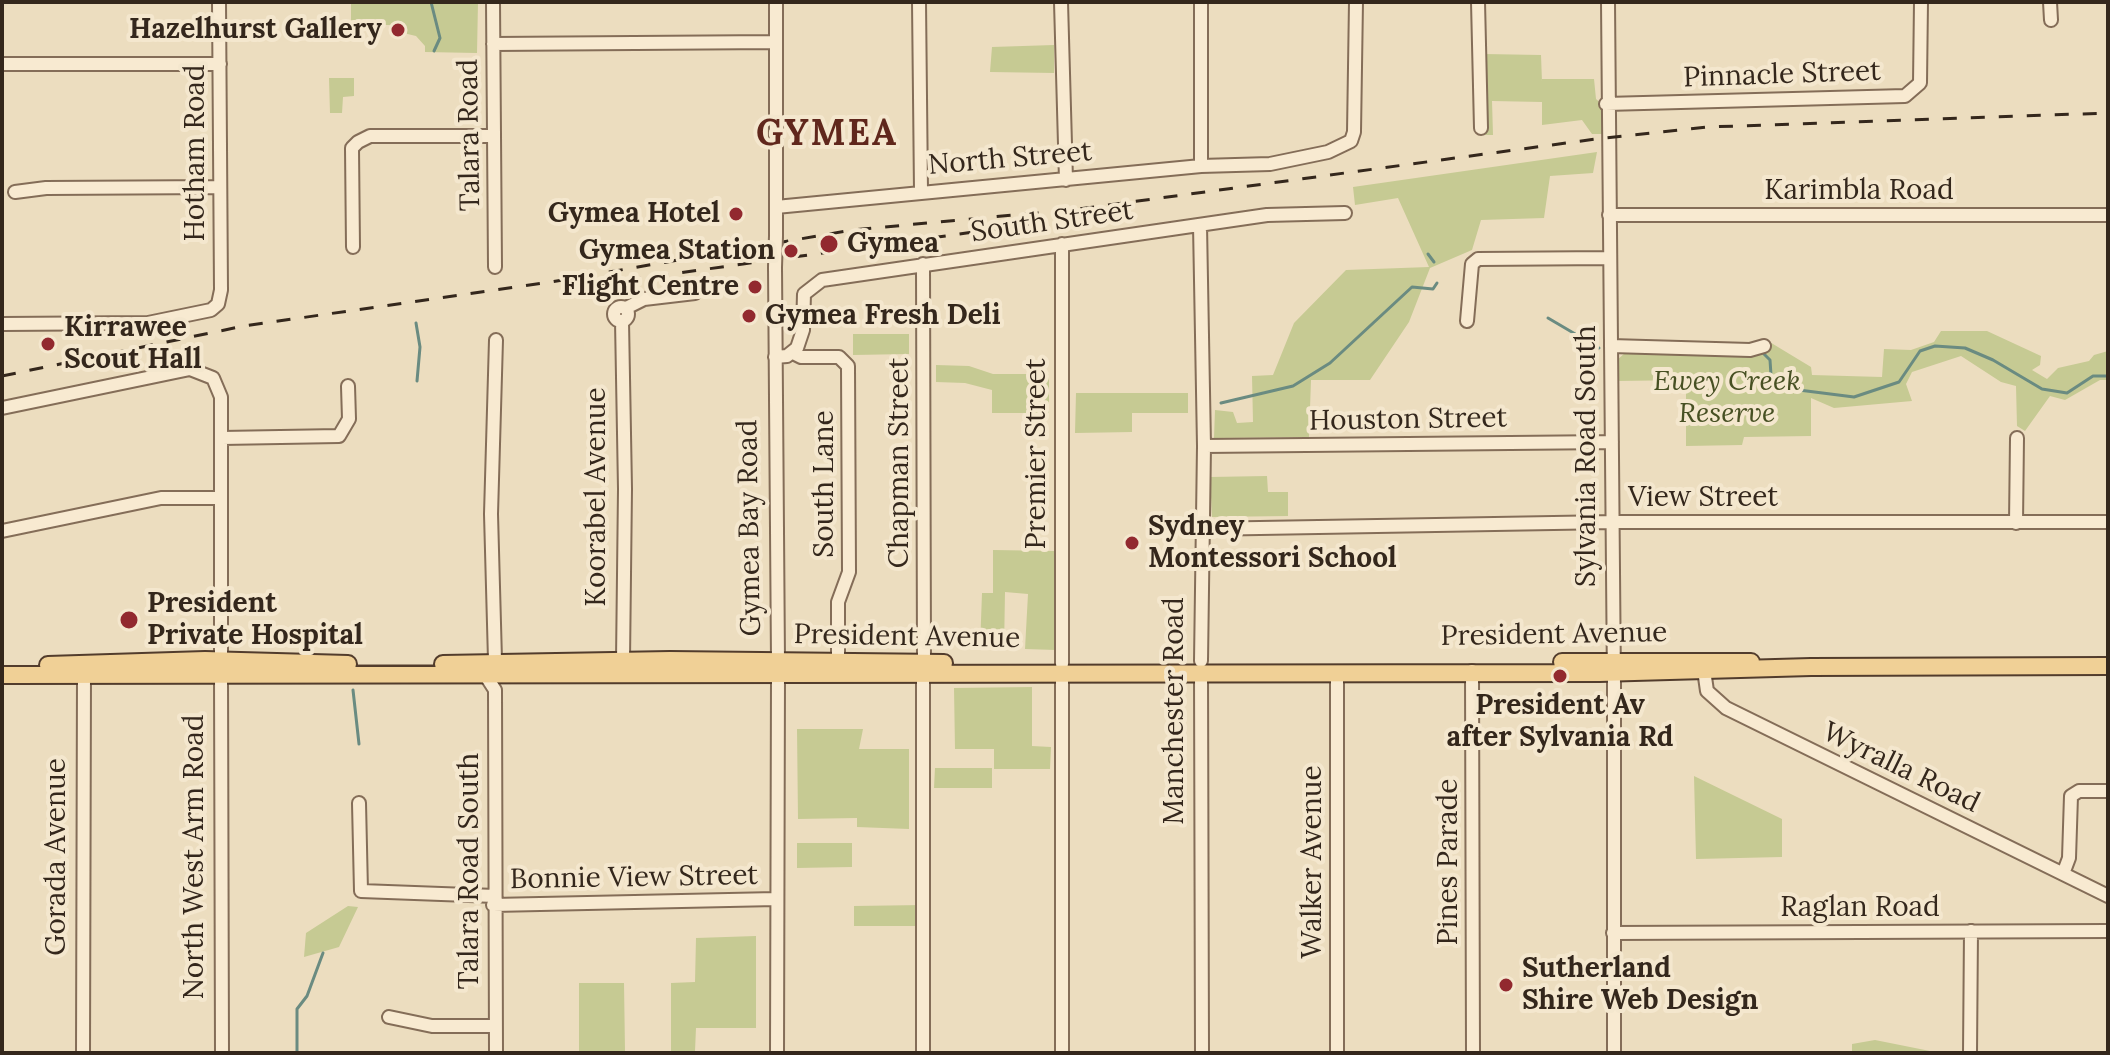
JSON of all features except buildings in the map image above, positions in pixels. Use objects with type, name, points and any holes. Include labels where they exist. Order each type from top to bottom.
[{"type":"main road","name":"President Avenue","points":[[778,668],[838,661],[924,667]]},
{"type":"main road","name":"President Avenue","points":[[2,666],[2108,666]]},
{"type":"main road","name":"President Avenue","points":[[1201,666],[1337,672],[1613,666]]},
{"type":"main road","name":"President Avenue","points":[[490,667],[516,673],[567,674],[623,667]]},
{"type":"main road","points":[[490,667],[567,674]]},
{"type":"main road","name":"President Avenue","points":[[2,675],[84,668]]},
{"type":"street","name":"Hotham Road","points":[[2,324],[148,323],[211,310],[218,304],[221,290],[219,2]]},
{"type":"street","name":"Talara Road","points":[[493,2],[495,267]]},
{"type":"street","name":"Gymea Bay Road","points":[[776,2],[777,1053]]},
{"type":"street","points":[[919,2],[921,191]]},
{"type":"street","points":[[1061,2],[1066,180]]},
{"type":"street","points":[[1201,2],[1201,166]]},
{"type":"street","name":"North Street","points":[[776,207],[1201,166],[1270,164],[1328,152],[1351,141],[1354,132],[1356,2]]},
{"type":"street","points":[[1478,2],[1481,128]]},
{"type":"street","name":"Sylvania Road South","points":[[1608,2],[1606,104],[1612,442],[1614,1053]]},
{"type":"street","name":"Pinnacle Street","points":[[1606,104],[1905,96],[1920,83],[1921,2]]},
{"type":"street","points":[[2050,2],[2051,20]]},
{"type":"street","points":[[493,44],[776,42]]},
{"type":"street","points":[[2,64],[220,64]]},
{"type":"street","points":[[353,247],[352,148],[358,142],[370,136],[494,136]]},
{"type":"street","points":[[15,192],[46,188],[220,187]]},
{"type":"street","name":"South Street","points":[[793,353],[803,330],[804,294],[814,283],[923,264],[1267,215],[1345,213]]},
{"type":"street","name":"Karimbla Road","points":[[1609,215],[2108,215]]},
{"type":"street","name":"Manchester Road","points":[[1200,225],[1204,446],[1201,529],[1202,1053]]},
{"type":"street","name":"Premier Street","points":[[1062,244],[1062,1053]]},
{"type":"street","points":[[1467,321],[1472,264],[1482,259],[1610,258]]},
{"type":"street","name":"Chapman Street","points":[[923,264],[923,1053]]},
{"type":"street","name":"Koorabel Avenue","points":[[623,667],[625,489],[622,321],[616,319],[614,311],[620,306],[626,308],[644,299],[695,293]]},
{"type":"street","points":[[495,690],[490,667],[496,340]]},
{"type":"street","points":[[1611,346],[1750,350],[1764,346]]},
{"type":"street","points":[[775,357],[793,353]]},
{"type":"street","name":"South Lane","points":[[793,353],[801,357],[839,357],[848,366],[849,572],[838,602],[838,661]]},
{"type":"street","points":[[2,408],[171,372],[197,369],[208,374],[220,391],[221,667]]},
{"type":"street","points":[[222,438],[339,436],[349,419],[348,386]]},
{"type":"street","points":[[2016,523],[2017,438]]},
{"type":"street","name":"Houston Street","points":[[1204,446],[1612,442]]},
{"type":"street","points":[[2,531],[161,498],[221,498]]},
{"type":"street","name":"View Street","points":[[1201,529],[1612,522],[2108,522]]},
{"type":"street","name":"Wyralla Road","points":[[1703,665],[1711,697],[1726,708],[2108,896]]},
{"type":"street","name":"North West Arm Road","points":[[221,667],[222,1053]]},
{"type":"street","name":"Gorada Avenue","points":[[83,1053],[84,668]]},
{"type":"street","name":"Pines Parade","points":[[1472,671],[1473,1053]]},
{"type":"street","name":"Walker Avenue","points":[[1337,672],[1337,1053]]},
{"type":"street","points":[[495,690],[503,680],[516,673]]},
{"type":"street","name":"Talara Road South","points":[[495,690],[493,1026],[496,1053]]},
{"type":"street","points":[[2063,874],[2069,858],[2071,796],[2079,791],[2108,791]]},
{"type":"street","name":"Bonnie View Street","points":[[359,803],[361,891],[494,900],[776,899]]},
{"type":"street","points":[[1970,1053],[1971,931]]},
{"type":"street","name":"Raglan Road","points":[[1613,933],[2108,931]]},
{"type":"street","points":[[389,1017],[432,1026],[493,1026]]},
{"type":"green space","points":[[351,2],[478,2],[477,53],[425,52],[425,46],[416,36],[399,32],[398,25],[351,25]]},
{"type":"green space","points":[[1054,45],[1054,73],[990,72],[992,47]]},
{"type":"green space","points":[[1484,54],[1541,55],[1542,82],[1542,79],[1594,79],[1596,99],[1604,106],[1606,134],[1592,134],[1582,120],[1542,125],[1542,102],[1492,101],[1493,135],[1485,135]]},
{"type":"green space","points":[[329,78],[354,78],[354,96],[343,97],[342,113],[330,113]]},
{"type":"green space","points":[[1597,152],[1593,173],[1550,176],[1544,218],[1481,220],[1472,250],[1430,268],[1409,322],[1370,380],[1311,380],[1309,437],[1214,438],[1215,410],[1233,412],[1237,423],[1253,422],[1252,376],[1273,375],[1294,323],[1346,270],[1429,267],[1398,198],[1355,205],[1353,187]]},
{"type":"green space","name":"Ewey Creek Reserve","points":[[1941,331],[1987,331],[2041,356],[2040,365],[2032,370],[2047,379],[2058,368],[2089,361],[2094,355],[2108,351],[2108,380],[2100,380],[2065,400],[2050,396],[2025,431],[2017,426],[2016,386],[2001,382],[1961,356],[1912,372],[1906,384],[1912,401],[1834,408],[1811,398],[1811,436],[1744,437],[1742,445],[1686,446],[1686,380],[1617,381],[1617,360],[1625,353],[1751,354],[1768,341],[1811,367],[1812,375],[1882,377],[1884,349],[1911,350],[1934,342]]},
{"type":"green space","points":[[853,334],[909,334],[909,354],[853,355]]},
{"type":"green space","points":[[936,365],[969,366],[993,374],[1049,374],[1049,413],[992,413],[992,390],[965,383],[936,382]]},
{"type":"green space","points":[[1076,393],[1188,393],[1188,413],[1132,413],[1132,432],[1075,433]]},
{"type":"green space","points":[[1267,476],[1268,492],[1288,492],[1288,516],[1212,517],[1210,477]]},
{"type":"green space","points":[[993,550],[1054,551],[1056,650],[1025,649],[1028,594],[1005,592],[1004,649],[980,648],[982,593],[993,593]]},
{"type":"green space","points":[[1032,687],[1032,746],[1051,747],[1050,769],[994,769],[994,749],[955,749],[954,688]]},
{"type":"green space","points":[[797,729],[863,729],[859,749],[909,749],[909,829],[857,827],[857,818],[798,819]]},
{"type":"green space","points":[[935,768],[992,768],[992,788],[934,788]]},
{"type":"green space","points":[[1694,776],[1782,819],[1782,857],[1696,859]]},
{"type":"green space","points":[[797,843],[852,843],[852,867],[797,868]]},
{"type":"green space","points":[[923,905],[923,926],[854,926],[854,906]]},
{"type":"green space","points":[[348,906],[358,907],[339,947],[304,957],[306,933]]},
{"type":"green space","points":[[756,936],[756,1028],[696,1028],[695,1051],[671,1052],[671,983],[695,982],[696,938]]},
{"type":"green space","points":[[579,983],[624,983],[625,1051],[579,1051]]},
{"type":"green space","points":[[1875,1040],[1940,1053],[1852,1053],[1852,1044]]},
{"type":"waterway","points":[[431,2],[440,38],[434,51]]},
{"type":"waterway","points":[[1428,254],[1434,262]]},
{"type":"waterway","points":[[1221,403],[1293,386],[1330,363],[1412,287],[1433,289],[1437,283]]},
{"type":"waterway","points":[[1548,318],[1599,348]]},
{"type":"waterway","points":[[416,323],[420,347],[417,381]]},
{"type":"waterway","points":[[1762,352],[1770,360],[1771,375],[1783,388],[1854,397],[1899,382],[1920,351],[1935,346],[1965,348],[1993,360],[2042,389],[2067,393],[2093,376],[2108,376]]},
{"type":"waterway","points":[[353,690],[359,744]]},
{"type":"waterway","points":[[297,1053],[297,1009],[307,996],[323,953]]},
{"type":"railway","points":[[2,376],[244,326],[551,282],[852,230],[1079,209],[1596,139],[1708,127],[2108,113]]},
{"type":"railway","points":[[599,284],[1046,222]]},
{"type":"place","name":"Hazelhurst Gallery","points":[[398,30]]},
{"type":"place","name":"Gymea Hotel","points":[[736,214]]},
{"type":"place","name":"Gymea","points":[[829,244]]},
{"type":"place","name":"Gymea Station","points":[[791,251]]},
{"type":"place","name":"Flight Centre","points":[[755,287]]},
{"type":"place","name":"Gymea Fresh Deli","points":[[749,316]]},
{"type":"place","name":"Kirrawee Scout Hall","points":[[48,344]]},
{"type":"place","name":"Sydney Montessori School","points":[[1132,543]]},
{"type":"place","name":"President Private Hospital","points":[[129,620]]},
{"type":"place","name":"President Av after Sylvania Rd","points":[[1560,676]]},
{"type":"place","name":"Sutherland Shire Web Design","points":[[1506,985]]},
{"type":"district","name":"GYMEA","points":[[827,135]]}]
